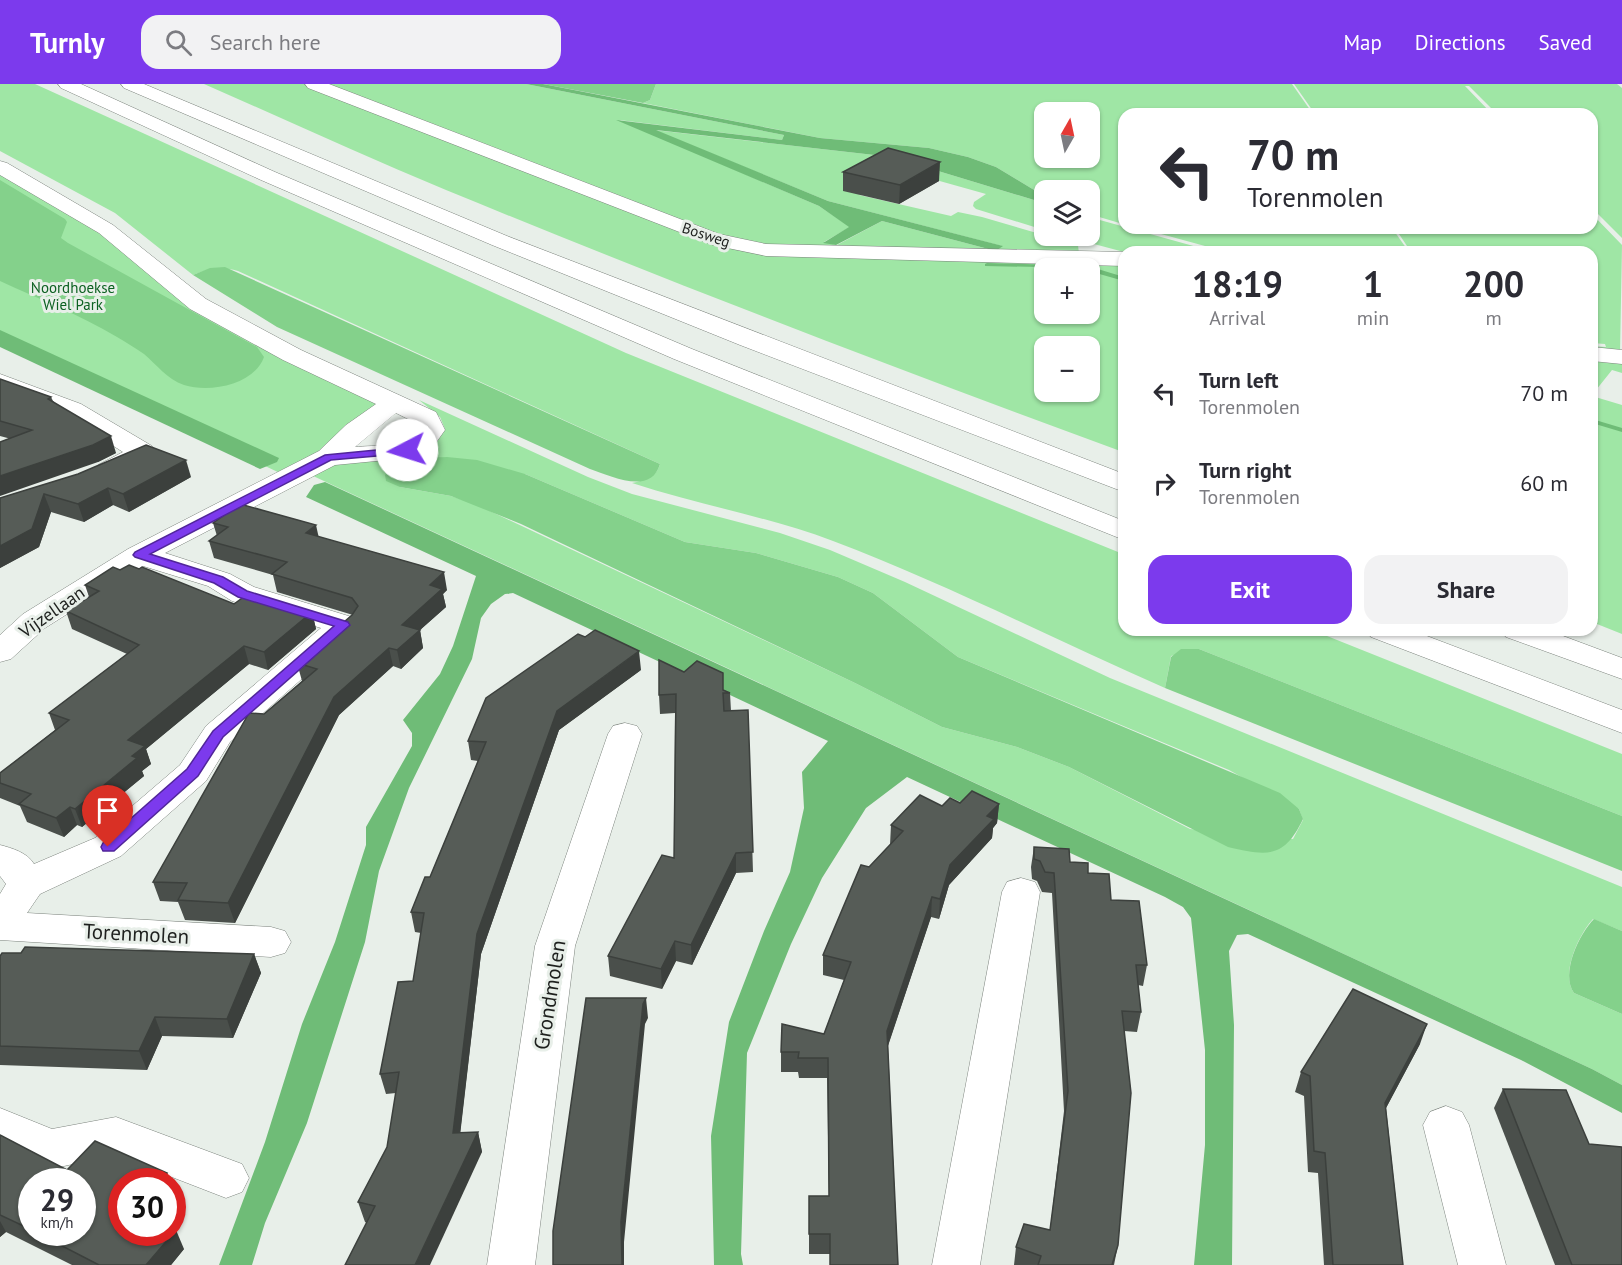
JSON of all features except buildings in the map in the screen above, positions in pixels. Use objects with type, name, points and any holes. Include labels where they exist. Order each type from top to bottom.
[{"type":"main road","points":[[67,84],[268,176],[682,354],[1118,529]]},
{"type":"main road","points":[[130,84],[432,214],[727,332],[1118,482]]},
{"type":"main road","name":"Bosweg","points":[[314,84],[712,239],[737,245],[795,251],[1118,259]]},
{"type":"main road","points":[[262,123],[432,214]]},
{"type":"main road","points":[[0,167],[105,229],[198,304],[292,355],[394,403]]},
{"type":"main road","points":[[1598,355],[1622,357]]},
{"type":"main road","points":[[0,382],[72,409],[142,452],[109,470],[87,477]]},
{"type":"main road","name":"Vijzellaan","points":[[7,635],[140,555],[329,457],[355,431],[394,403],[427,418],[432,430],[421,445],[407,450],[329,457]]},
{"type":"main road","name":"Torenmolen","points":[[140,555],[219,580],[243,594],[344,625],[218,734],[193,773],[108,847],[13,871],[0,927],[271,942]]},
{"type":"main road","points":[[1398,636],[1622,722]]},
{"type":"main road","points":[[1533,636],[1622,669]]},
{"type":"main road","name":"Grondmolen","points":[[511,1265],[555,946],[625,734]]},
{"type":"main road","points":[[956,1265],[1021,892]]},
{"type":"main road","points":[[1446,1125],[1482,1265]]},
{"type":"main road","points":[[0,1127],[51,1149],[116,1136],[226,1178]]},
{"type":"green space","points":[[0,84],[35,84],[626,353],[1118,552],[1118,636],[1327,636],[1622,754],[1622,816],[1199,649],[1171,656],[1165,688],[958,593],[833,541],[783,524],[632,483],[653,475],[660,464],[238,271],[216,269],[193,275],[115,213],[0,151]]},
{"type":"green space","points":[[204,84],[309,84],[721,244],[1034,260],[1034,324],[1100,324],[1100,263],[1118,264],[1118,450],[868,357],[415,177]]},
{"type":"green space","points":[[322,84],[526,84],[784,135],[782,140],[619,120],[819,206],[850,227],[824,242],[837,245],[882,221],[996,251],[1002,246],[828,201],[654,130],[892,157],[1034,200],[1034,227],[976,209],[973,206],[974,202],[986,194],[904,171],[859,195],[951,216],[958,212],[982,217],[1034,232],[1034,246],[1078,246],[1079,254],[775,247],[737,242]]},
{"type":"green space","points":[[543,84],[656,84],[650,100],[643,103]]},
{"type":"green space","points":[[656,84],[1292,84],[1309,108],[1118,108],[1118,223],[1100,217],[1100,180],[1034,180],[1034,190],[996,167],[968,157],[929,148],[820,138],[643,103],[650,100]]},
{"type":"green space","points":[[1294,84],[1617,84],[1622,88],[1622,238],[1598,214],[1598,108],[1491,108],[1469,86],[1465,86],[1486,108],[1311,108]]},
{"type":"green space","name":"Noordhoekse Wiel Park","points":[[0,163],[109,233],[175,292],[408,400],[282,474],[0,341]]},
{"type":"green space","points":[[0,180],[65,219],[67,222],[61,238],[68,243],[257,347],[264,357],[259,367],[241,380],[218,387],[184,385],[167,375],[144,354],[103,329],[0,281]]},
{"type":"green space","points":[[1100,220],[1118,225],[1118,234],[1150,234],[1193,246],[1118,246],[1118,250],[1100,246]]},
{"type":"green space","points":[[1598,220],[1622,245],[1620,353],[1598,351],[1598,346],[1606,347],[1605,344],[1598,343],[1598,246],[1407,246],[1399,234],[1598,234]]},
{"type":"green space","points":[[1161,234],[1396,234],[1405,246],[1205,246]]},
{"type":"green space","points":[[225,267],[660,464],[655,474],[639,481],[619,479],[590,469],[277,327],[193,275],[210,268]]},
{"type":"green space","points":[[1598,357],[1622,360],[1622,373],[1612,370],[1598,388]]},
{"type":"green space","points":[[1598,398],[1622,405],[1622,634],[1598,624]]},
{"type":"green space","points":[[419,400],[588,477],[632,494],[780,533],[830,550],[905,582],[1110,678],[1622,887],[1622,931],[1593,919],[1577,944],[1569,976],[1574,993],[1622,1014],[1622,1085],[1592,1069],[311,475],[336,464],[438,440],[445,429],[440,417]],"holes":[[[525,474],[685,542],[756,553],[838,577],[873,593],[958,657],[1229,770],[1299,809],[1303,820],[1293,839],[1190,829],[1069,767],[1017,747],[942,727],[855,683],[475,504],[451,496],[400,487]]]},
{"type":"green space","points":[[447,457],[477,460],[525,474],[685,542],[756,553],[838,577],[873,593],[958,657],[1280,793],[1299,809],[1303,819],[1289,842],[1273,851],[1264,853],[1228,847],[1069,767],[1017,747],[942,727],[855,683],[521,524],[451,496],[400,487],[386,481],[385,475],[398,465],[421,459]]},
{"type":"green space","points":[[1181,649],[1199,649],[1622,816],[1622,871],[1165,688],[1171,657]]},
{"type":"green space","points":[[1594,919],[1622,931],[1622,1014],[1574,993],[1570,985],[1570,965],[1573,954]]},
{"type":"shaded area","points":[[526,84],[543,84],[820,138],[929,148],[968,157],[996,167],[1034,190],[1034,200],[892,157],[656,130],[828,201],[1003,246],[996,251],[882,221],[836,245],[823,243],[849,227],[819,206],[616,120],[782,140],[784,135]]},
{"type":"shaded area","points":[[0,330],[279,458],[277,462],[260,469],[0,347]]},
{"type":"shaded area","points":[[325,482],[1592,1069],[1622,1085],[1622,1113],[1521,1060],[1248,934],[1237,935],[1229,951],[1234,1025],[1232,1265],[1194,1265],[1205,1145],[1205,1050],[1191,918],[1183,907],[1165,897],[907,777],[866,808],[822,878],[791,944],[747,1053],[741,1254],[743,1265],[714,1265],[711,1136],[729,1022],[764,931],[790,872],[804,808],[802,772],[828,741],[513,593],[505,594],[491,604],[481,618],[472,659],[409,788],[379,871],[365,942],[307,1123],[265,1223],[252,1265],[219,1265],[265,1142],[302,1024],[335,942],[366,845],[366,827],[412,746],[412,733],[403,720],[440,674],[453,646],[476,576],[306,497],[314,485]]},
{"type":"waterway","points":[[987,265],[1034,266]]},
{"type":"waterway","points":[[1100,272],[1118,277]]},
{"type":"waterway","points":[[1598,423],[1622,430]]},
{"type":"route","points":[[108,847],[193,773],[218,734],[344,625],[243,594],[219,580],[140,555],[329,457],[407,450]]}]
